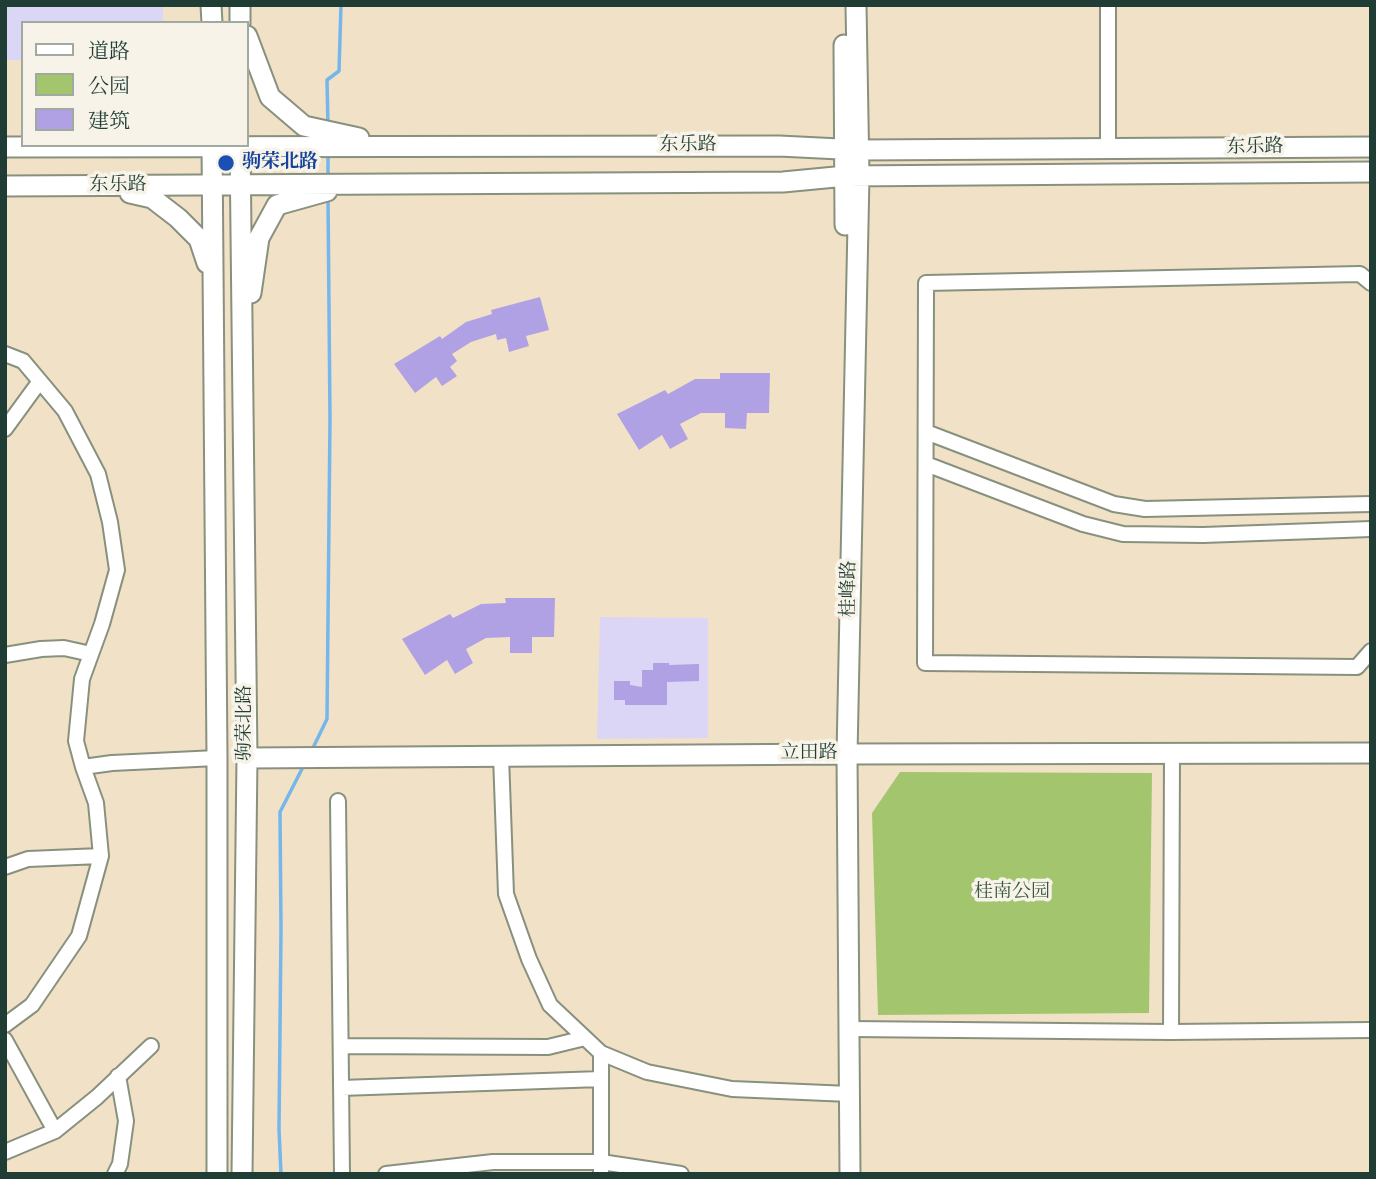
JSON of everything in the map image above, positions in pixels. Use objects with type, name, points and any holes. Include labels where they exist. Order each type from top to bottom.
[{"type":"main road","points":[[844,5],[852,149]]},
{"type":"main road","name":"桂峰路","points":[[850,1174],[845,754],[856,5]]},
{"type":"main road","points":[[248,39],[270,97],[304,126],[328,139]]},
{"type":"main road","name":"东乐路","points":[[248,145],[328,139],[419,146],[779,146],[852,149],[1371,147]]},
{"type":"main road","points":[[212,147],[218,1174]]},
{"type":"main road","name":"驹荣北路","points":[[240,147],[247,758],[242,1174]]},
{"type":"main road","name":"东乐路","points":[[5,186],[240,184],[334,187],[783,182],[853,176],[1371,172]]},
{"type":"main road","points":[[99,186],[152,198],[178,218],[199,239],[213,279]]},
{"type":"main road","points":[[242,349],[259,237],[278,205],[334,187]]},
{"type":"main road","name":"立田路","points":[[247,758],[1371,753]]},
{"type":"main road","points":[[844,1174],[847,1093],[845,754]]},
{"type":"street","points":[[1108,5],[1108,149]]},
{"type":"street","points":[[1371,283],[1360,274],[926,283],[925,663],[1357,667],[1371,651]]},
{"type":"street","points":[[5,354],[23,361],[65,411],[98,474],[110,522],[117,570],[102,624],[82,679],[76,741],[96,803],[101,856],[79,936],[32,1005],[5,1025]]},
{"type":"street","points":[[5,429],[40,381]]},
{"type":"street","points":[[926,432],[1114,504],[1145,509],[1371,504]]},
{"type":"street","points":[[926,464],[1083,524],[1123,534],[1203,535],[1371,529]]},
{"type":"street","points":[[5,655],[64,648],[90,654]]},
{"type":"street","points":[[1171,1032],[1172,753]]},
{"type":"street","points":[[501,756],[506,894],[529,959],[550,1005],[601,1053],[647,1072],[732,1089],[847,1093]]},
{"type":"street","points":[[83,767],[112,762],[217,758]]},
{"type":"street","points":[[338,800],[342,1174]]},
{"type":"street","points":[[5,867],[28,859],[101,856]]},
{"type":"street","points":[[850,1029],[1171,1032],[1371,1030]]},
{"type":"street","points":[[341,1046],[548,1047],[585,1038]]},
{"type":"street","points":[[5,1040],[55,1131]]},
{"type":"street","points":[[5,1152],[55,1131],[97,1097],[151,1046]]},
{"type":"street","points":[[601,1053],[601,1168]]},
{"type":"street","points":[[115,1174],[121,1164],[126,1121],[118,1076]]},
{"type":"street","points":[[341,1088],[601,1079]]},
{"type":"street","points":[[386,1174],[493,1162],[681,1174]]},
{"type":"shaded area","points":[[5,5],[163,5],[163,21],[21,21],[21,60],[5,60]]},
{"type":"shaded area","points":[[600,617],[708,618],[708,738],[597,739]]},
{"type":"green space","name":"桂南公园","points":[[900,772],[1152,773],[1149,1013],[878,1015],[872,813]]},
{"type":"building","points":[[540,297],[549,330],[526,336],[529,346],[509,352],[506,338],[497,340],[496,334],[471,342],[452,354],[457,361],[450,367],[457,376],[442,386],[436,377],[415,393],[394,364],[440,336],[442,339],[466,322],[492,314],[491,310]]},
{"type":"building","points":[[720,373],[770,373],[769,413],[747,413],[746,429],[725,428],[725,413],[701,413],[680,424],[688,439],[670,449],[662,435],[639,450],[617,414],[665,390],[668,394],[695,379],[720,379]]},
{"type":"building","points":[[505,598],[555,598],[554,637],[532,637],[532,653],[510,653],[510,637],[486,638],[466,649],[473,663],[455,674],[447,660],[425,675],[402,639],[450,614],[453,618],[481,604],[506,603]]},
{"type":"building","points":[[653,663],[699,664],[699,681],[667,682],[667,705],[625,705],[625,700],[614,700],[614,681],[630,681],[630,685],[642,687],[642,670],[653,670]]},
{"type":"waterway","points":[[328,126],[327,80],[339,71],[341,5]]},
{"type":"waterway","points":[[328,151],[328,179]]},
{"type":"waterway","points":[[311,752],[327,719],[330,419],[328,197]]},
{"type":"waterway","points":[[281,1174],[280,812],[304,765]]},
{"type":"place","name":"驹荣北路","points":[[226,163]]}]
